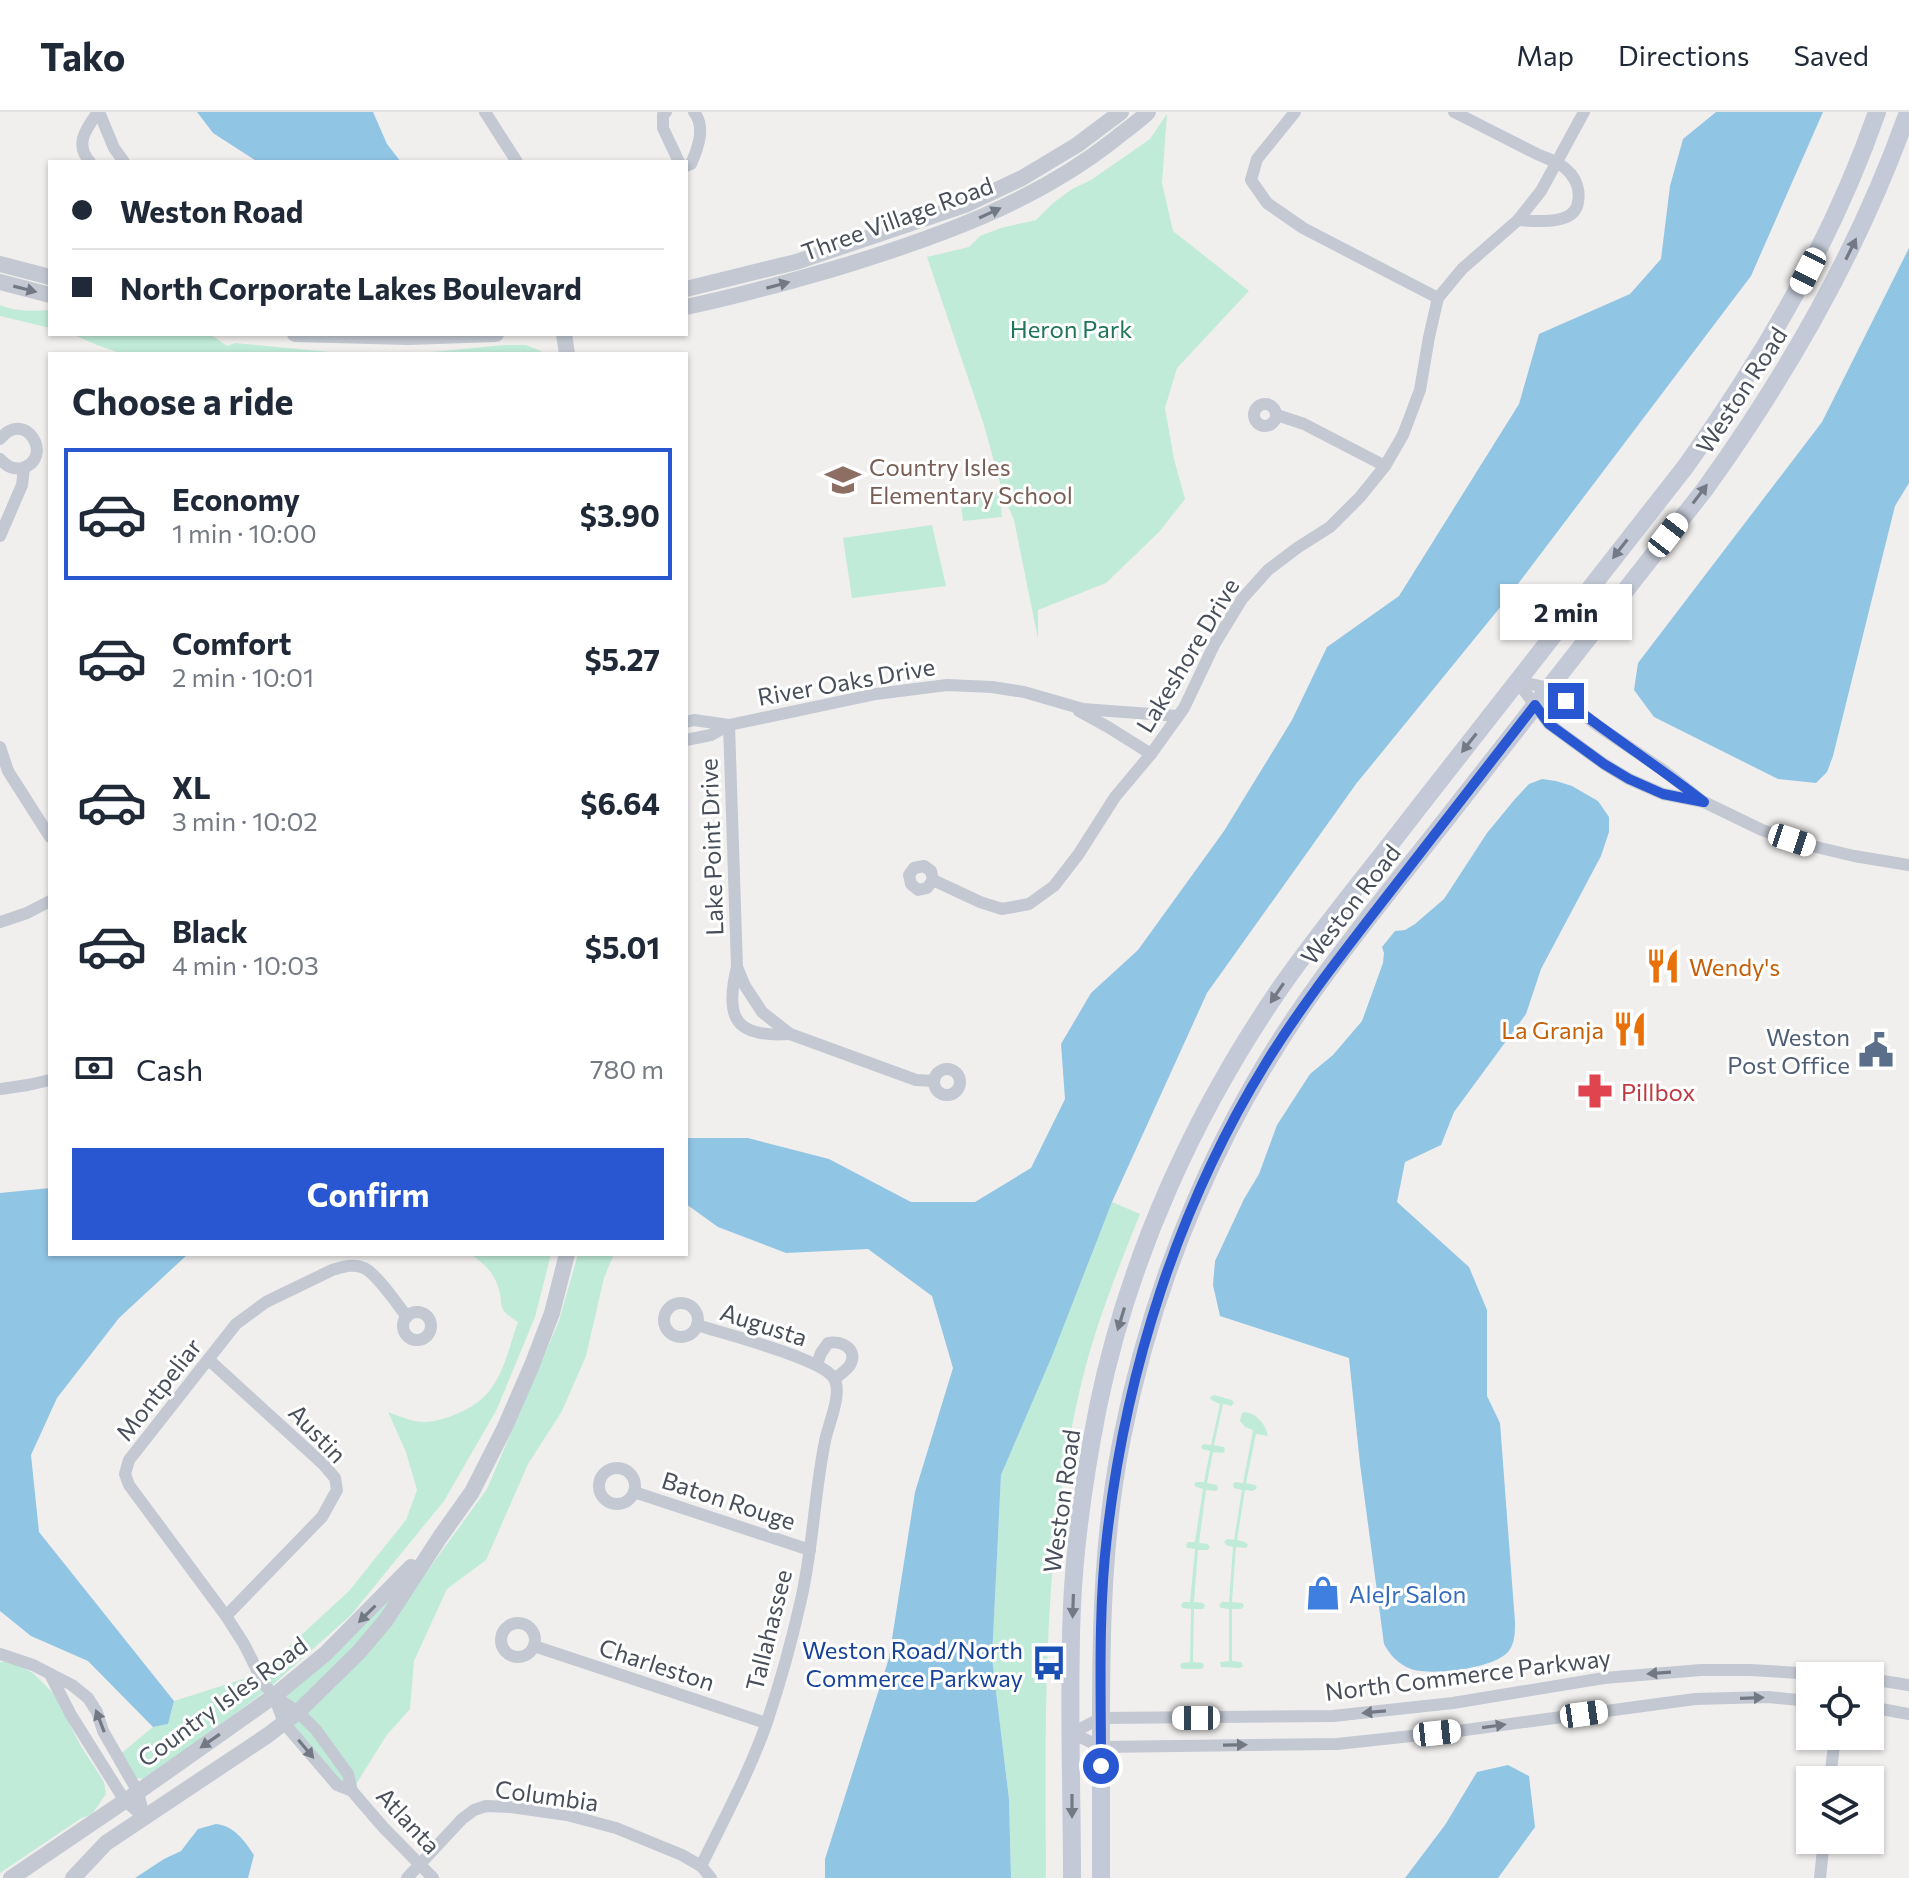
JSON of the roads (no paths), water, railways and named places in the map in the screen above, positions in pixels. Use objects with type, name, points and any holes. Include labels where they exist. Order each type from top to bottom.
[{"type":"main road","name":"Weston Road","points":[[1072,1878],[1072,1605],[1078,1529],[1099,1402],[1122,1315],[1169,1189],[1216,1093],[1249,1036],[1308,949],[1686,466],[1753,367],[1817,253],[1877,112]]},
{"type":"main road","name":"Weston Road","points":[[1101,1878],[1104,1564],[1121,1442],[1154,1311],[1200,1191],[1247,1095],[1316,987],[1705,489],[1775,386],[1823,304],[1858,234],[1908,112]]},
{"type":"street","points":[[88,160],[82,146],[82,136],[98,112]]},
{"type":"street","points":[[98,112],[123,160]]},
{"type":"street","points":[[485,112],[516,160]]},
{"type":"street","points":[[666,112],[663,128],[678,160]]},
{"type":"street","points":[[688,165],[698,149],[700,136],[699,118],[694,112]]},
{"type":"street","name":"Three Village Road","points":[[688,289],[796,262],[965,205],[1022,178],[1077,145],[1121,112]]},
{"type":"street","name":"Three Village Road","points":[[688,307],[828,270],[973,221],[1030,194],[1090,158],[1148,112]]},
{"type":"street","points":[[1295,112],[1257,159],[1251,180],[1267,203],[1303,228],[1438,298]]},
{"type":"street","points":[[1454,112],[1558,162],[1572,174],[1578,188],[1575,212],[1568,217],[1544,221],[1518,220]]},
{"type":"street","name":"Lakeshore Drive","points":[[933,880],[1002,909],[1029,904],[1054,886],[1115,797],[1178,716],[1215,643],[1242,599],[1268,570],[1330,527],[1385,466],[1403,435],[1420,390],[1438,298],[1462,269],[1518,220],[1541,191],[1584,112]]},
{"type":"street","points":[[0,264],[48,276]]},
{"type":"street","points":[[0,282],[48,294]]},
{"type":"street","points":[[370,336],[437,336]]},
{"type":"street","points":[[1277,415],[1304,424],[1385,466]]},
{"type":"street","points":[[0,439],[4,433],[16,429],[28,432],[37,448],[29,465],[24,468],[10,468],[0,459]]},
{"type":"street","points":[[0,536],[22,485],[24,468]]},
{"type":"street","points":[[1517,681],[1549,688],[1704,802],[1762,830],[1812,846],[1909,865]]},
{"type":"street","points":[[1517,681],[1549,724],[1604,764],[1663,794],[1704,802]]},
{"type":"street","name":"River Oaks Drive","points":[[688,740],[711,735],[729,725],[876,694],[947,685],[1024,692],[1065,705],[1101,711],[1178,716]]},
{"type":"street","name":"River Oaks Drive","points":[[1065,705],[1151,754]]},
{"type":"street","name":"River Oaks Drive","points":[[688,722],[729,725]]},
{"type":"street","name":"Lake Point Drive","points":[[729,725],[737,967],[731,1000],[733,1012],[746,1029],[761,1035],[790,1034]]},
{"type":"street","points":[[0,747],[8,771],[48,834]]},
{"type":"street","points":[[0,922],[48,902]]},
{"type":"street","name":"Lake Point Drive","points":[[737,967],[762,1012],[790,1034],[916,1080],[934,1081]]},
{"type":"street","points":[[0,1089],[48,1080]]},
{"type":"street","name":"Country Isles Road","points":[[73,1878],[106,1843],[298,1712],[359,1652],[386,1620],[472,1492],[505,1427],[552,1313],[566,1256]]},
{"type":"street","name":"Montpeliar","points":[[274,1696],[264,1684],[226,1616],[129,1485],[125,1474],[129,1460],[236,1324],[266,1302],[341,1267],[356,1266],[366,1269],[407,1317]]},
{"type":"street","name":"Augusta","points":[[697,1325],[817,1364]]},
{"type":"street","name":"Tallahassee","points":[[701,1866],[766,1723],[801,1602],[825,1442],[837,1396],[835,1379],[852,1361],[850,1350],[840,1342],[828,1343],[817,1364]]},
{"type":"street","name":"Austin","points":[[209,1360],[323,1464],[335,1478],[337,1490],[322,1517],[226,1616]]},
{"type":"street","points":[[817,1364],[835,1379]]},
{"type":"street","name":"Baton Rouge","points":[[634,1492],[810,1550]]},
{"type":"street","name":"Country Isles Road","points":[[11,1878],[274,1696],[325,1654],[371,1610],[440,1537]]},
{"type":"street","name":"Charleston","points":[[534,1646],[766,1723]]},
{"type":"street","points":[[0,1654],[9,1655],[50,1674],[82,1692],[93,1704],[144,1817]]},
{"type":"street","name":"North Commerce Parkway","points":[[1072,1733],[1101,1718],[1333,1716],[1453,1703],[1604,1678],[1701,1670],[1796,1673]]},
{"type":"street","points":[[50,1674],[71,1715],[132,1796]]},
{"type":"street","points":[[1884,1681],[1909,1685]]},
{"type":"street","name":"Atlanta","points":[[274,1696],[298,1712],[316,1730],[348,1774],[352,1791]]},
{"type":"street","name":"Atlanta","points":[[274,1696],[284,1723],[337,1785],[352,1791],[433,1878]]},
{"type":"street","points":[[1072,1733],[1101,1747],[1337,1744],[1695,1699],[1768,1697],[1796,1700]]},
{"type":"street","points":[[1884,1710],[1909,1714]]},
{"type":"street","name":"Columbia","points":[[407,1878],[462,1819],[486,1806],[567,1815],[604,1825],[682,1855],[701,1866]]},
{"type":"street","points":[[1820,1878],[1823,1854]]},
{"type":"street","points":[[701,1866],[711,1878]]},
{"type":"water","points":[[197,112],[373,112],[387,144],[399,160],[255,160],[213,133]]},
{"type":"water","points":[[1716,112],[1823,112],[1751,276],[1502,605],[1356,784],[1207,993],[1112,1202],[1052,1356],[1001,1475],[992,1658],[1009,1799],[1011,1878],[825,1878],[825,1859],[889,1658],[915,1492],[953,1368],[932,1296],[868,1249],[786,1253],[718,1227],[688,1205],[688,1138],[748,1138],[829,1159],[911,1202],[975,1202],[1031,1168],[1065,1099],[1061,1044],[1091,993],[1138,950],[1224,831],[1292,720],[1327,647],[1399,596],[1519,404],[1539,334],[1630,294],[1661,259],[1670,186],[1683,139]]},
{"type":"water","points":[[1909,248],[1909,483],[1895,506],[1827,772],[1816,783],[1778,779],[1654,717],[1634,690],[1638,663],[1822,422]]},
{"type":"water","points":[[1542,779],[1572,786],[1598,801],[1609,817],[1609,832],[1601,856],[1541,969],[1526,1014],[1454,1112],[1441,1145],[1405,1162],[1397,1202],[1469,1267],[1487,1310],[1487,1396],[1500,1423],[1514,1638],[1508,1652],[1489,1663],[1461,1670],[1421,1671],[1398,1662],[1384,1644],[1349,1358],[1220,1316],[1213,1285],[1215,1261],[1259,1174],[1277,1125],[1310,1074],[1333,1055],[1362,1021],[1383,963],[1382,947],[1395,931],[1415,924],[1444,899],[1487,833],[1529,784]]},
{"type":"water","points":[[48,1188],[48,1256],[186,1256],[119,1318],[57,1398],[31,1455],[39,1532],[174,1701],[168,1724],[153,1727],[88,1661],[31,1636],[0,1611],[0,1193]]},
{"type":"water","points":[[1508,1765],[1529,1776],[1535,1827],[1498,1878],[1405,1878],[1445,1825],[1477,1772]]},
{"type":"water","points":[[216,1824],[233,1831],[254,1855],[248,1878],[135,1878],[181,1851],[198,1829]]},
{"type":"place","name":"Country Isles Elementary School","points":[[843,480]]},
{"type":"place","name":"Wendy's","points":[[1663,966]]},
{"type":"place","name":"La Granja","points":[[1630,1029]]},
{"type":"place","name":"Weston Post Office","points":[[1876,1050]]},
{"type":"place","name":"Pillbox","points":[[1595,1091]]},
{"type":"place","name":"AleJr Salon","points":[[1323,1593]]},
{"type":"place","name":"Weston Road/North Commerce Parkway","points":[[1049,1663]]},
{"type":"park label","name":"Heron Park","points":[[1071,328]]}]
